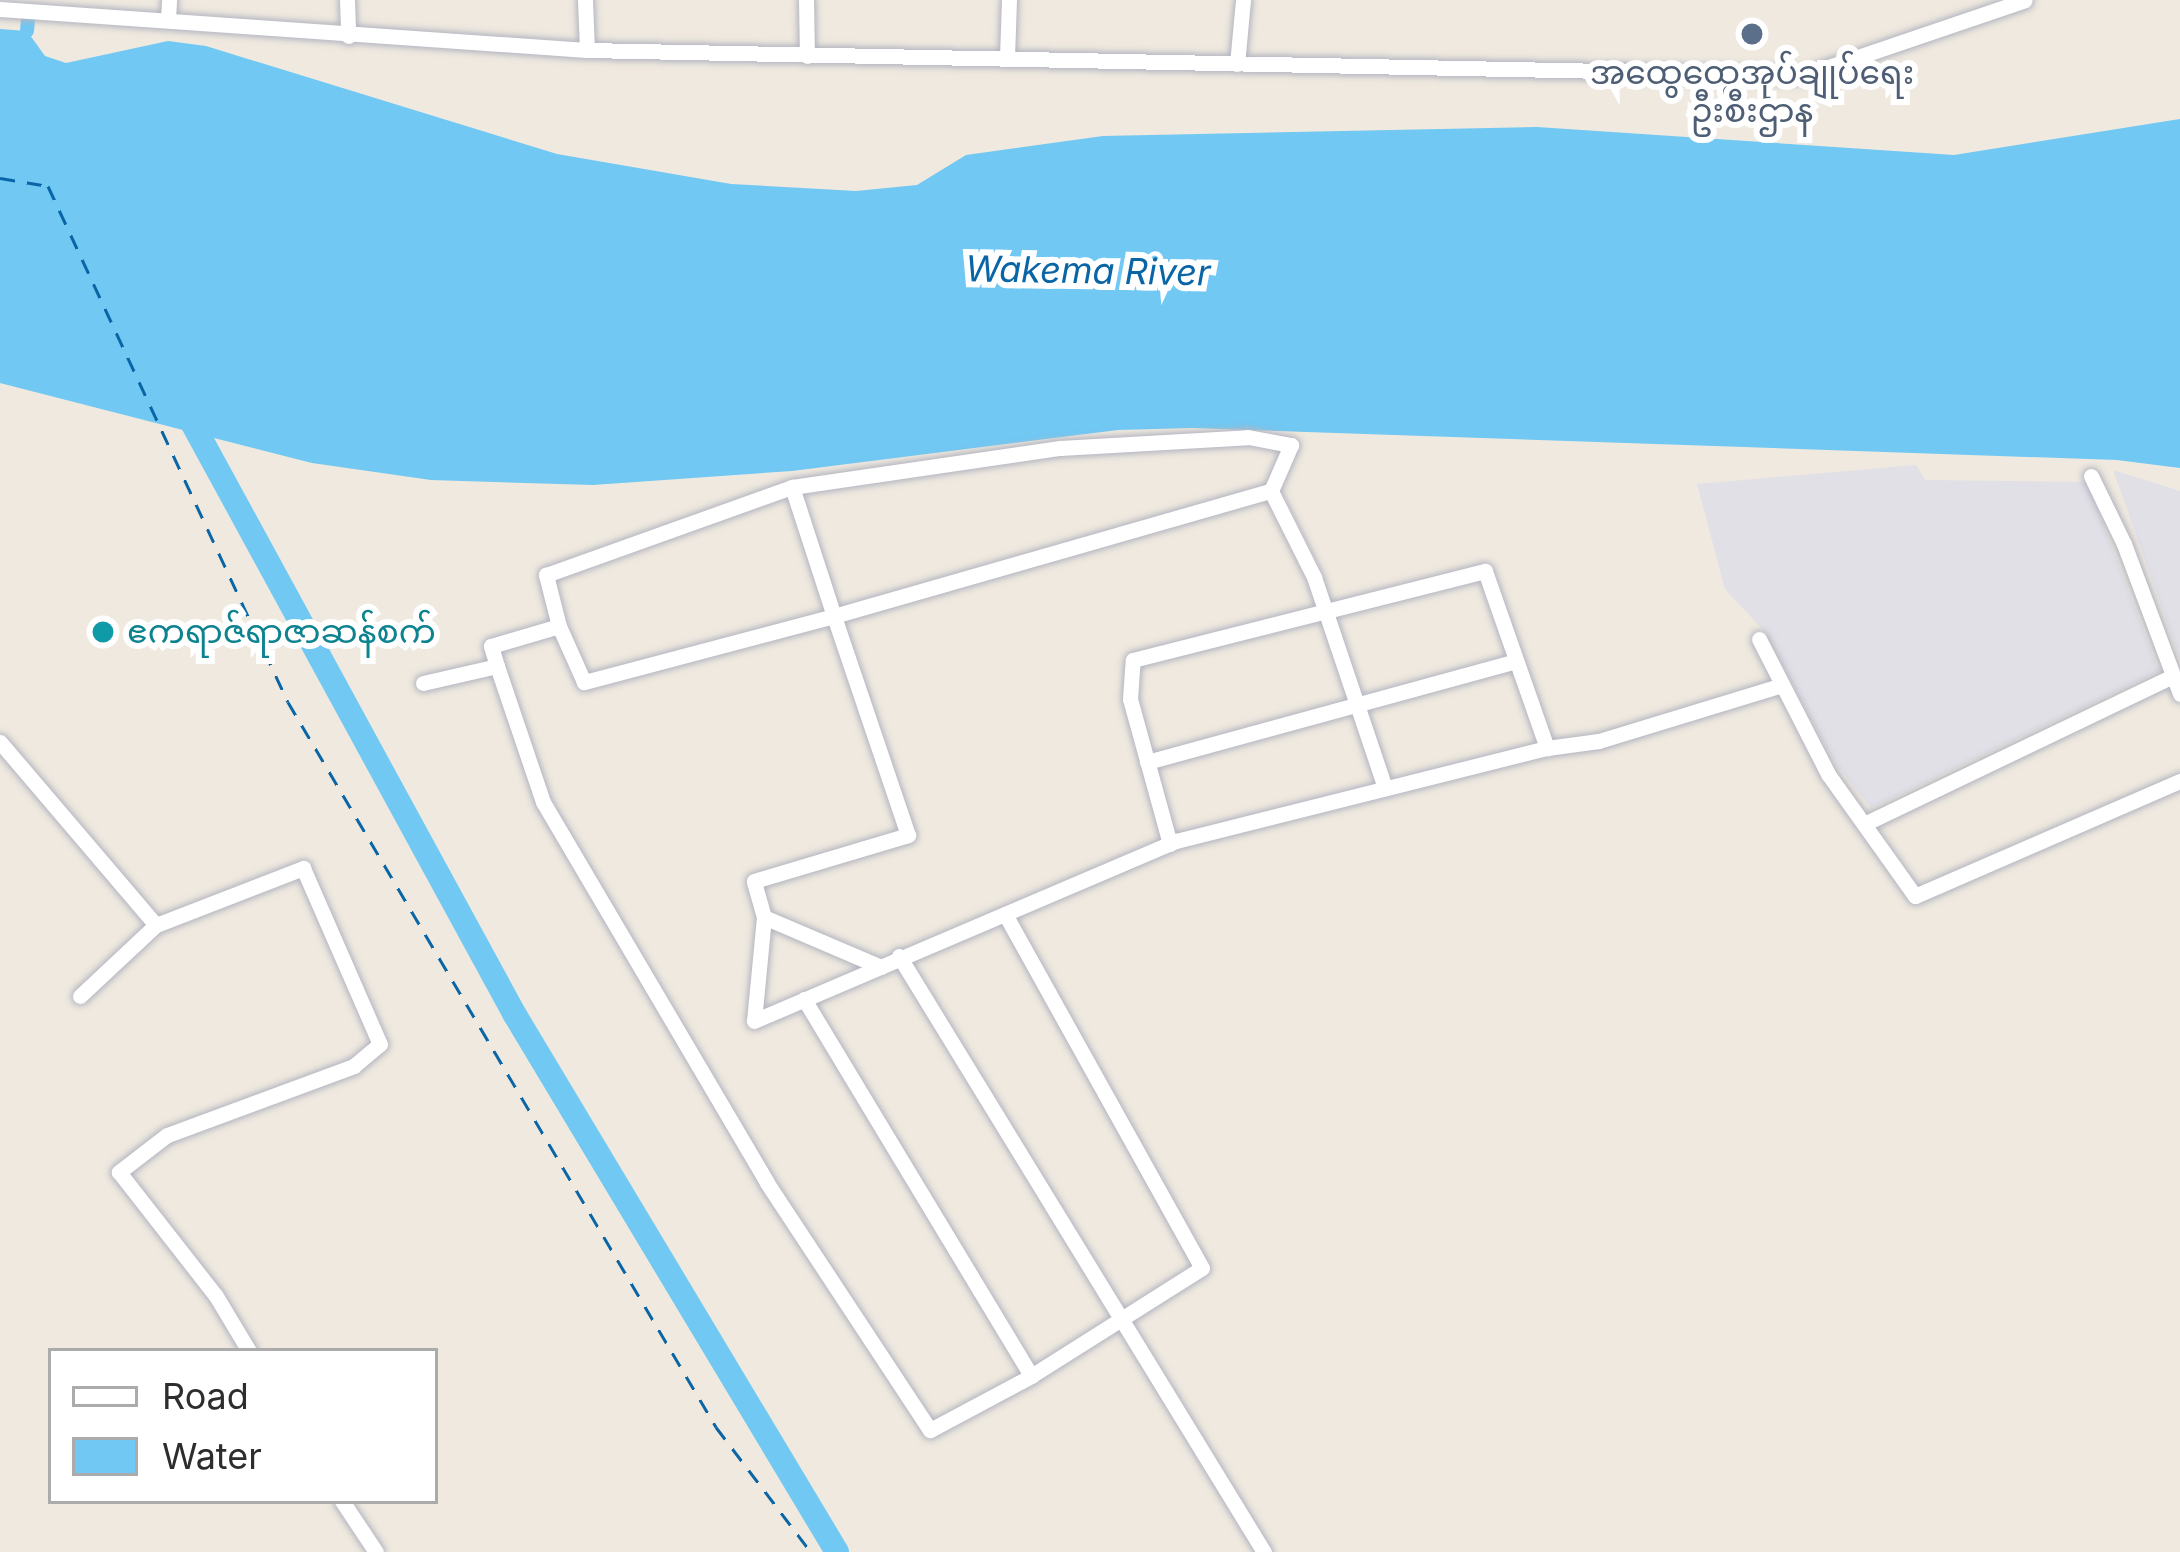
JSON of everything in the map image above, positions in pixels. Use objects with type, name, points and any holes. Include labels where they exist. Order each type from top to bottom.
[{"type":"street","points":[[168,20],[169,0]]},
{"type":"street","points":[[347,0],[348,36]]},
{"type":"street","points":[[585,0],[587,50]]},
{"type":"street","points":[[806,0],[807,56]]},
{"type":"street","points":[[1007,57],[1009,0]]},
{"type":"street","points":[[1237,64],[1243,0]]},
{"type":"street","points":[[0,9],[587,50],[1804,75],[2025,0]]},
{"type":"street","points":[[1271,491],[835,616],[584,682],[559,626],[546,575],[792,488],[1060,448],[1248,437],[1291,445],[1271,491],[1326,611],[1385,788]]},
{"type":"street","points":[[2091,476],[2124,544],[2180,694]]},
{"type":"street","points":[[792,488],[908,835],[754,880],[764,917],[754,1021],[1169,844],[1547,748],[1599,741],[1779,686]]},
{"type":"street","points":[[1169,844],[1130,699],[1133,660],[1486,572],[1547,748]]},
{"type":"street","points":[[559,626],[491,646],[543,802],[766,1183],[930,1430],[1031,1376],[1202,1268],[1005,914]]},
{"type":"street","points":[[1759,639],[1828,774],[1916,896],[2180,781]]},
{"type":"street","points":[[1147,762],[1514,661]]},
{"type":"street","points":[[423,683],[497,666]]},
{"type":"street","points":[[1864,824],[2173,676]]},
{"type":"street","points":[[0,742],[156,925]]},
{"type":"street","points":[[80,996],[156,925],[303,868],[380,1044],[354,1066],[167,1135],[119,1172],[216,1296],[248,1348]]},
{"type":"street","points":[[764,917],[881,967]]},
{"type":"street","points":[[899,956],[1264,1552]]},
{"type":"street","points":[[805,999],[1031,1376]]},
{"type":"street","points":[[344,1504],[376,1552]]},
{"type":"shaded area","points":[[1916,465],[1925,480],[2087,482],[2159,671],[1871,808],[1836,765],[1765,632],[1725,589],[1697,484]]},
{"type":"shaded area","points":[[2113,470],[2180,491],[2180,659]]},
{"type":"water","name":"Wakema River","points":[[0,29],[27,31],[45,56],[66,63],[168,41],[206,46],[557,154],[731,184],[856,191],[917,185],[966,155],[1103,136],[1537,127],[1954,155],[2180,119],[2180,468],[2117,460],[1193,428],[1118,430],[792,471],[593,485],[431,480],[312,463],[0,383]]},
{"type":"waterway","points":[[27,31],[28,19]]},
{"type":"waterway","points":[[184,408],[515,1015],[837,1552]]},
{"type":"ferry route","points":[[0,178],[48,186],[288,702],[716,1427],[811,1552]]},
{"type":"place","name":"အထွေထွေအုပ်ချုပ်ရေး ဦးစီးဌာန","points":[[1752,34]]},
{"type":"place","name":"ဧကရာဇ်ရာဇာဆန်စက်","points":[[103,632]]}]
